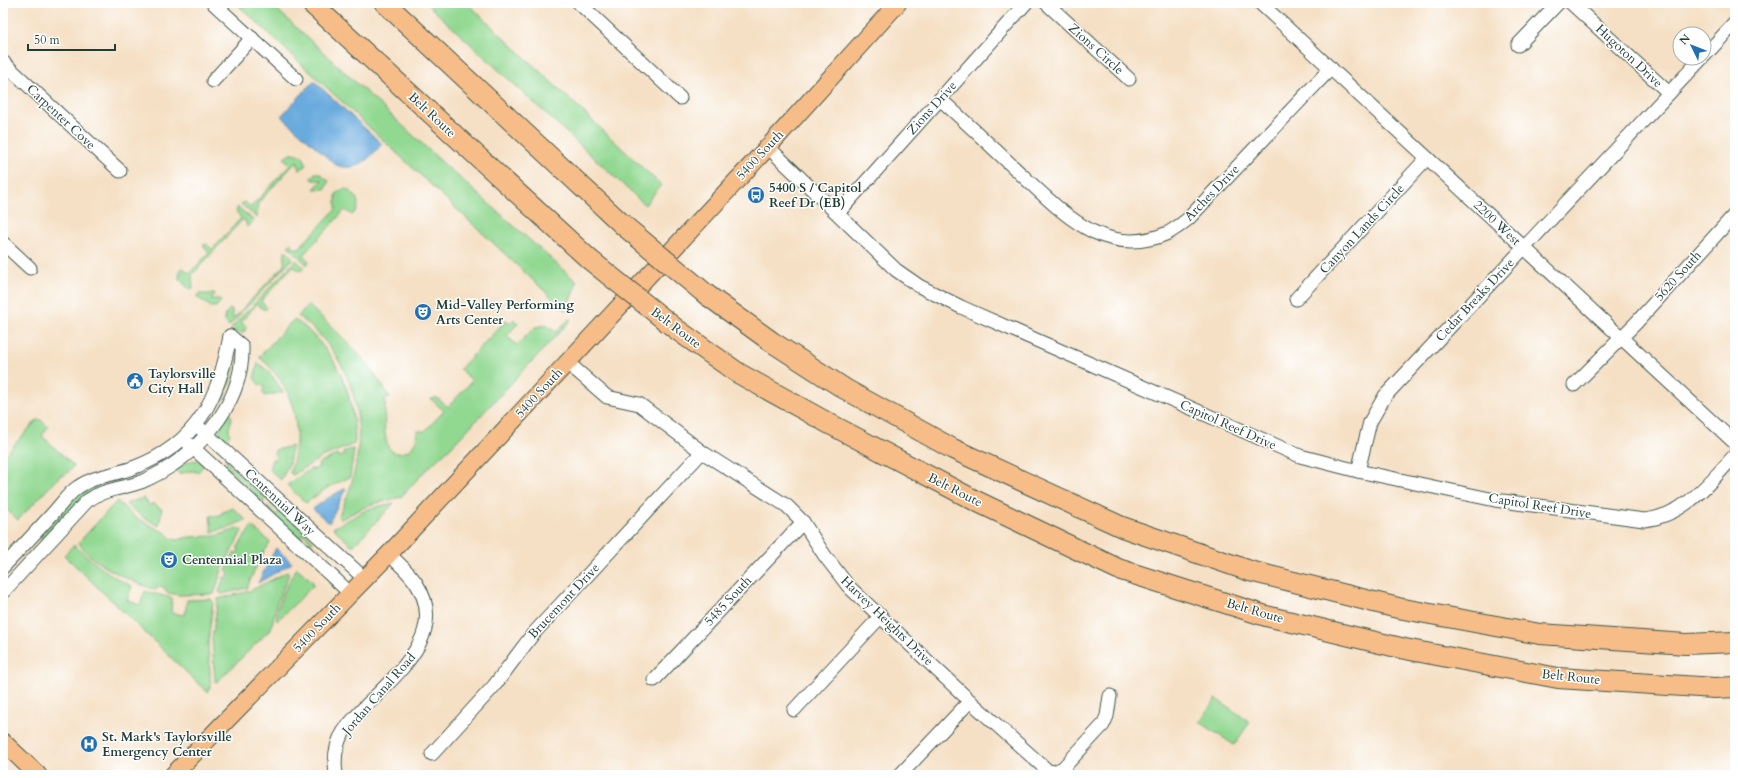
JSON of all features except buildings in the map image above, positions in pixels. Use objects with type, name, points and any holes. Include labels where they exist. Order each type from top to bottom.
[{"type":"highway","name":"Belt Route","points":[[311,3],[590,259],[676,329],[738,373],[828,423],[974,500],[1118,569],[1266,616],[1412,650],[1558,678],[1715,688],[1735,687]]},
{"type":"highway","points":[[385,3],[622,224],[707,295],[772,342],[845,389],[953,449],[1122,527],[1243,569],[1398,608],[1540,634],[1686,644],[1735,642]]},
{"type":"main road","name":"5400 South","points":[[173,775],[389,554],[768,147],[898,3]]},
{"type":"main road","points":[[3,742],[38,775]]},
{"type":"street","points":[[213,3],[296,79]]},
{"type":"street","points":[[579,3],[680,98]]},
{"type":"street","name":"Zions Drive","points":[[838,213],[1026,3]]},
{"type":"street","name":"Zions Circle","points":[[1046,3],[1129,79]]},
{"type":"street","name":"2200 West","points":[[1260,3],[1735,443]]},
{"type":"street","points":[[1518,45],[1558,3]]},
{"type":"street","name":"Hugoton Drive","points":[[1571,3],[1669,93]]},
{"type":"street","points":[[1712,47],[1735,22]]},
{"type":"street","points":[[214,81],[252,38]]},
{"type":"street","name":"Carpenter Cove","points":[[3,62],[120,171]]},
{"type":"street","name":"Cedar Breaks Drive","points":[[1358,471],[1370,422],[1385,396],[1694,66]]},
{"type":"street","name":"Arches Drive","points":[[940,99],[1068,216],[1096,234],[1112,239],[1132,241],[1151,238],[1168,232],[1188,220],[1331,68]]},
{"type":"street","name":"Capitol Reef Drive","points":[[768,147],[838,213],[849,227],[896,270],[919,286],[947,300],[1300,456],[1358,471],[1495,500],[1644,520],[1666,516],[1689,503],[1735,454]]},
{"type":"street","name":"Canyon Lands Circle","points":[[1296,299],[1427,158]]},
{"type":"street","name":"5620 South","points":[[1574,385],[1636,323],[1735,214]]},
{"type":"street","points":[[3,243],[30,268]]},
{"type":"street","points":[[3,567],[76,488],[103,475],[134,468],[152,460],[183,438],[196,424],[211,402],[226,361],[230,336],[242,346],[240,368],[230,398],[208,434],[194,449],[154,476],[127,486],[94,495],[3,592]]},
{"type":"street","name":"Harvey Heights Drive","points":[[568,363],[606,397],[639,404],[702,452],[787,506],[803,522],[842,579],[970,701],[1047,770],[1054,772],[1063,768],[1103,725],[1107,716],[1110,696]]},
{"type":"street","name":"Centennial Way","points":[[196,424],[365,579]]},
{"type":"street","name":"Centennial Way","points":[[183,438],[350,594]]},
{"type":"street","name":"Brucemont Drive","points":[[432,754],[494,686],[533,634],[702,452]]},
{"type":"street","name":"5485 South","points":[[654,680],[803,522]]},
{"type":"street","name":"Jordan Canal Road","points":[[336,775],[334,763],[336,751],[344,732],[404,666],[423,639],[426,610],[423,596],[407,571],[389,554]]},
{"type":"street","points":[[794,710],[881,616]]},
{"type":"street","points":[[900,775],[970,701]]},
{"type":"green space","points":[[236,3],[270,3],[443,163],[577,282],[566,311]]},
{"type":"green space","points":[[426,3],[467,3],[661,185],[645,205]]},
{"type":"green space","points":[[292,153],[302,156],[306,162],[306,165],[299,171],[297,161],[258,203],[257,218],[241,204],[245,202],[251,207],[290,165],[284,158]]},
{"type":"green space","points":[[315,173],[319,173],[329,181],[325,189],[314,189],[322,180],[312,180],[311,178]]},
{"type":"green space","points":[[344,188],[355,196],[358,208],[352,215],[345,210],[303,255],[309,261],[307,265],[288,246],[291,243],[293,248],[299,248],[336,209],[336,194]]},
{"type":"green space","points":[[238,207],[254,221],[247,227],[245,220],[242,220],[192,275],[193,288],[189,289],[179,279],[180,270],[183,268],[189,273],[209,253],[203,245],[206,244],[212,249],[241,218],[236,211]]},
{"type":"green space","points":[[285,250],[293,258],[229,326],[224,320],[225,314],[230,309],[232,310],[233,319],[284,265]]},
{"type":"green space","points":[[296,260],[304,268],[300,271],[293,266],[261,301],[267,308],[264,310],[257,304],[241,322],[246,326],[245,331],[242,333],[235,332],[231,328]]},
{"type":"green space","points":[[198,294],[215,294],[211,299],[220,299],[221,301],[216,307],[211,307],[197,297]]},
{"type":"green space","points":[[308,305],[353,348],[382,384],[390,398],[386,398],[385,400],[385,427],[388,446],[393,451],[400,453],[411,449],[416,441],[417,431],[425,431],[444,411],[431,399],[437,398],[448,407],[472,381],[460,369],[506,320],[510,323],[514,319],[518,323],[507,336],[517,345],[535,327],[546,325],[556,332],[569,319],[571,320],[453,445],[426,470],[401,497],[369,505],[341,519],[338,517],[349,490],[356,463],[359,435],[356,408],[349,382],[337,358],[320,336],[298,316]]},
{"type":"green space","points":[[293,320],[312,334],[331,357],[339,370],[349,397],[355,441],[354,444],[322,457],[293,475],[290,473],[296,441],[296,425],[293,410],[281,381],[259,357]]},
{"type":"green space","points":[[231,358],[236,358],[231,380],[223,400],[219,397]]},
{"type":"green space","points":[[258,363],[270,373],[283,392],[265,396],[262,391],[265,389],[261,384],[259,385],[254,378]]},
{"type":"green space","points":[[228,413],[232,417],[229,429],[230,435],[224,442],[219,431],[221,424]]},
{"type":"green space","points":[[37,420],[41,420],[48,427],[42,436],[74,466],[65,475],[61,475],[18,520],[3,506],[3,457]]},
{"type":"green space","points":[[292,446],[289,464],[281,480],[269,469],[272,459],[275,460],[275,450]]},
{"type":"green space","points":[[352,449],[354,450],[350,477],[327,488],[306,503],[287,485],[312,468],[313,470],[319,467],[318,464],[338,454],[339,457],[344,455],[343,452]]},
{"type":"green space","points":[[225,458],[230,463],[230,466],[266,499],[263,502],[228,469],[225,469],[219,464],[226,465],[227,462]]},
{"type":"green space","points":[[197,460],[204,465],[198,472],[190,471],[179,474],[175,470],[187,462]]},
{"type":"green space","points":[[99,483],[99,487],[93,490],[43,540],[41,539],[40,536],[81,492]]},
{"type":"green space","points":[[144,498],[150,506],[152,503],[162,509],[159,526],[144,518],[127,505],[127,503]]},
{"type":"green space","points":[[117,501],[136,518],[177,540],[189,537],[216,536],[240,528],[242,531],[223,567],[214,594],[179,595],[168,593],[163,587],[158,587],[156,590],[137,583],[113,571],[83,550],[79,542]]},
{"type":"green space","points":[[271,502],[314,541],[312,543],[303,534],[300,536],[310,545],[308,547],[266,508],[268,506],[277,515],[279,513],[270,503]]},
{"type":"green space","points":[[394,503],[354,545],[351,545],[333,528],[368,509]]},
{"type":"green space","points":[[233,508],[246,520],[227,528],[212,532],[210,516],[221,515],[221,513]]},
{"type":"green space","points":[[252,526],[270,542],[258,562],[247,588],[222,594],[219,592],[224,577],[227,578],[229,572],[226,570],[234,553],[237,554],[239,549],[237,548]]},
{"type":"green space","points":[[73,546],[76,546],[109,573],[132,586],[127,600],[140,605],[145,591],[172,598],[171,613],[185,615],[187,600],[211,599],[213,602],[208,644],[211,687],[207,692],[64,555]]},
{"type":"green space","points":[[297,568],[313,582],[313,586],[277,621],[280,601]]},
{"type":"green space","points":[[287,572],[289,574],[277,603],[271,629],[217,682],[215,682],[212,639],[218,599],[250,591]]},
{"type":"green space","points":[[1216,699],[1250,722],[1234,745],[1200,722]]},
{"type":"water","points":[[314,81],[382,144],[368,159],[357,166],[344,167],[336,165],[281,116]]},
{"type":"water","points":[[346,488],[329,523],[313,509],[328,498]]},
{"type":"water","points":[[276,548],[292,563],[258,583]]},
{"type":"place","name":"5400 S / Capitol Reef Dr (EB)","points":[[756,195]]},
{"type":"place","name":"Mid-Valley Performing Arts Center","points":[[423,312]]},
{"type":"place","name":"Taylorsville City Hall","points":[[135,381]]},
{"type":"place","name":"Centennial Plaza","points":[[169,560]]},
{"type":"place","name":"St. Mark's Taylorsville Emergency Center","points":[[89,744]]}]
